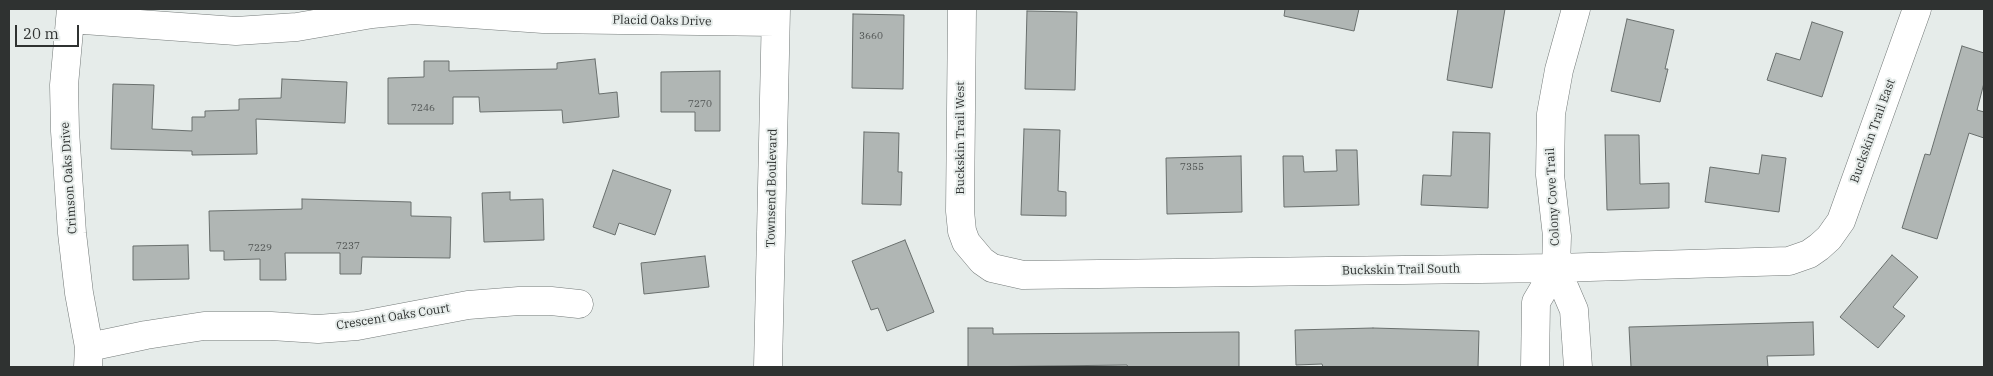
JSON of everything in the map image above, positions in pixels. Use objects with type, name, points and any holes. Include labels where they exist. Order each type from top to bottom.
[{"type":"street","name":"Buckskin Trail West","points":[[962,9],[960,192],[962,231],[966,242],[982,261]]},
{"type":"street","name":"Colony Cove Trail","points":[[1576,9],[1559,70],[1550,114],[1550,175],[1557,236],[1556,268],[1574,310],[1578,367]]},
{"type":"street","name":"Buckskin Trail East","points":[[1819,247],[1829,238],[1841,221],[1917,9]]},
{"type":"street","name":"Placid Oaks Drive","points":[[71,14],[236,31],[297,27],[372,14],[413,10],[543,19],[775,15]]},
{"type":"street","name":"Crimson Oaks Drive","points":[[71,14],[64,85],[65,130],[72,233],[79,292],[93,360]]},
{"type":"street","name":"Townsend Boulevard","points":[[768,367],[775,15]]},
{"type":"street","name":"Buckskin Trail South","points":[[982,261],[992,268],[1023,275],[1556,268],[1789,261],[1809,254],[1819,247]]},
{"type":"street","name":"Colony Cove Trail","points":[[1535,367],[1536,302],[1556,268]]},
{"type":"street","name":"Crescent Oaks Court","points":[[93,360],[146,335],[204,326],[271,326],[318,329],[358,326],[468,305],[519,301],[551,301],[579,304]]},
{"type":"building","points":[[1285,9],[1359,9],[1354,31],[1284,16]]},
{"type":"building","points":[[1458,9],[1505,9],[1492,88],[1447,80]]},
{"type":"building","points":[[1027,11],[1077,12],[1075,90],[1025,89]]},
{"type":"building","points":[[853,14],[904,15],[903,89],[852,88]]},
{"type":"building","points":[[1627,19],[1674,30],[1665,69],[1668,69],[1660,102],[1611,91]]},
{"type":"building","points":[[1812,22],[1843,32],[1822,97],[1767,80],[1776,53],[1800,60]]},
{"type":"building","points":[[1962,46],[1984,53],[1984,83],[1977,110],[1984,112],[1984,138],[1969,133],[1937,239],[1902,228],[1925,154],[1930,155]]},
{"type":"building","points":[[595,59],[599,94],[617,92],[619,117],[563,123],[562,110],[480,112],[479,97],[453,97],[453,124],[388,124],[388,78],[424,77],[424,61],[449,61],[449,71],[557,69],[557,63]]},
{"type":"building","points":[[720,71],[720,131],[695,131],[695,112],[661,112],[661,72]]},
{"type":"building","points":[[282,79],[347,82],[345,123],[256,119],[257,154],[192,155],[192,151],[111,149],[113,84],[154,85],[152,129],[192,131],[192,117],[205,117],[205,111],[239,110],[239,99],[281,98]]},
{"type":"building","points":[[1024,129],[1060,130],[1058,191],[1066,192],[1066,216],[1021,215]]},
{"type":"building","points":[[864,132],[899,133],[898,172],[902,172],[901,205],[862,204]]},
{"type":"building","points":[[1453,132],[1490,133],[1488,208],[1421,205],[1423,175],[1451,176]]},
{"type":"building","points":[[1605,135],[1639,135],[1640,184],[1669,183],[1669,208],[1607,210]]},
{"type":"building","points":[[1336,150],[1357,150],[1359,205],[1284,207],[1283,156],[1303,156],[1304,172],[1337,171]]},
{"type":"building","points":[[1762,155],[1786,158],[1779,212],[1705,202],[1710,167],[1759,174]]},
{"type":"building","points":[[1241,156],[1242,212],[1167,214],[1166,158]]},
{"type":"building","points":[[613,170],[671,190],[655,235],[619,223],[615,235],[593,227]]},
{"type":"building","points":[[510,192],[510,200],[543,199],[544,240],[484,242],[482,193]]},
{"type":"building","points":[[302,199],[411,202],[411,216],[451,217],[450,258],[362,257],[361,274],[340,274],[340,253],[285,253],[286,280],[260,280],[260,259],[224,260],[224,251],[210,251],[209,211],[302,209]]},
{"type":"building","points":[[905,240],[934,312],[887,331],[878,308],[871,310],[852,261]]},
{"type":"building","points":[[188,245],[189,279],[133,280],[133,246]]},
{"type":"building","points":[[1892,255],[1918,277],[1893,307],[1905,316],[1878,348],[1840,317]]},
{"type":"building","points":[[705,256],[709,287],[644,294],[641,263]]},
{"type":"building","points":[[1813,322],[1814,355],[1767,356],[1768,367],[1631,367],[1629,327]]},
{"type":"building","points":[[968,328],[993,328],[993,334],[1239,332],[1239,367],[1128,367],[1127,365],[968,367]]},
{"type":"building","points":[[1373,328],[1479,331],[1478,367],[1323,367],[1322,364],[1296,365],[1295,330]]}]
